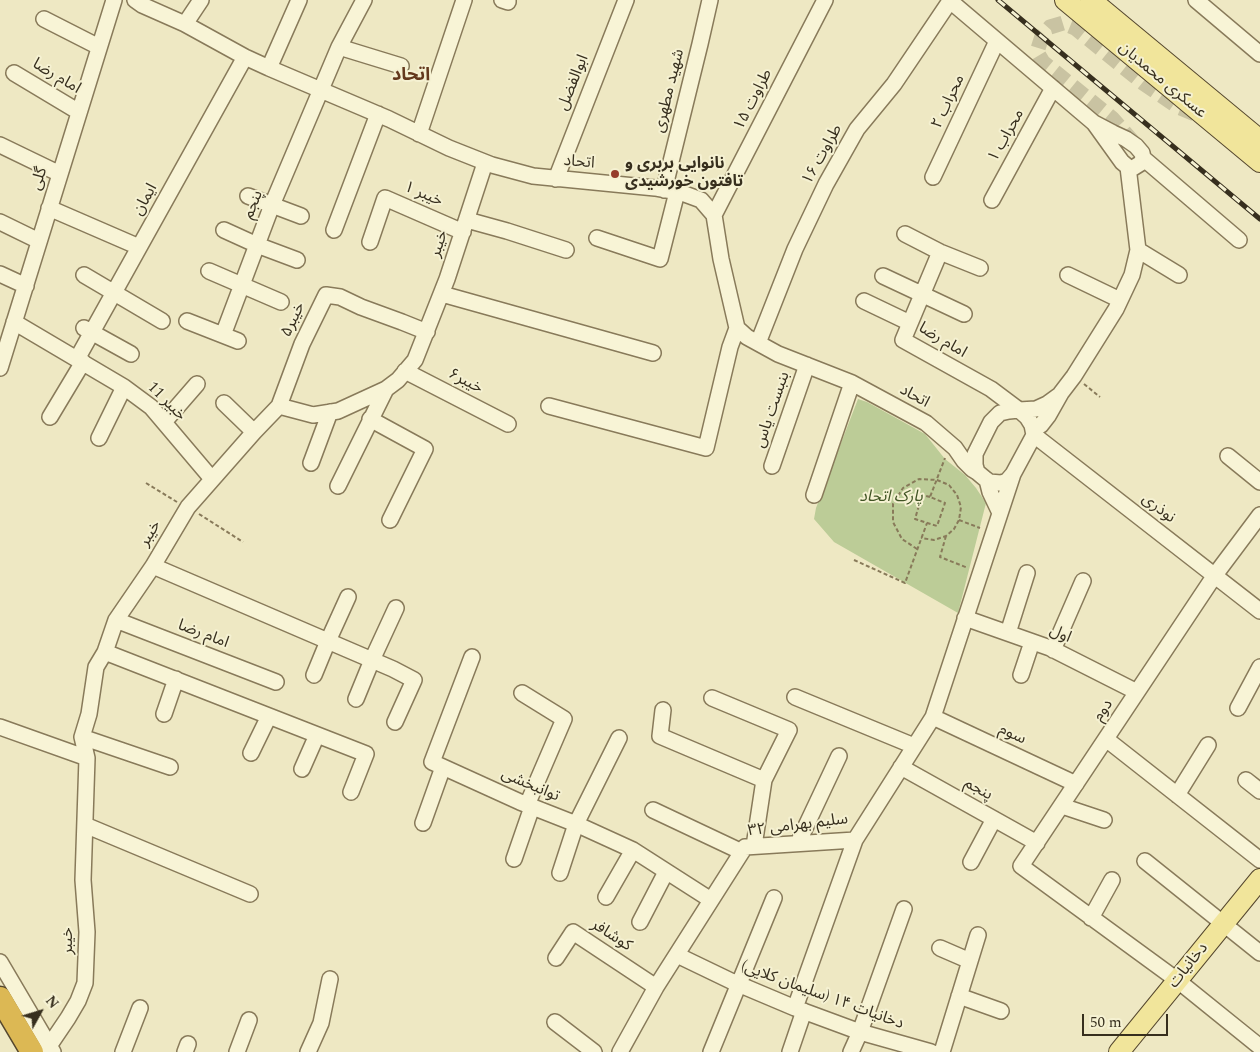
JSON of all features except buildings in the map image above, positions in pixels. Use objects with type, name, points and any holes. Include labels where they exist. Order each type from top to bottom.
[{"type":"highway","points":[[7,999],[45,1051]]},
{"type":"main road","name":"عسکری محمدیان","points":[[1065,0],[1260,162]]},
{"type":"main road","name":"عسکری محمدیان","points":[[1091,0],[1260,140]]},
{"type":"main road","name":"دخانیات","points":[[1119,1052],[1260,879]]},
{"type":"street","name":"گلی","points":[[0,368],[114,0]]},
{"type":"street","name":"اتحاد","points":[[135,0],[185,24],[245,57],[378,114],[485,163],[533,176],[670,191],[700,200],[714,216]]},
{"type":"street","points":[[185,24],[201,0]]},
{"type":"street","points":[[269,68],[299,0]]},
{"type":"street","name":"پنجم","points":[[223,335],[272,205],[339,48],[364,0]]},
{"type":"street","points":[[420,134],[464,0]]},
{"type":"street","points":[[502,0],[508,2],[508,0]]},
{"type":"street","name":"ابوالفضل","points":[[556,179],[626,0]]},
{"type":"street","name":"شهید مطهری","points":[[597,238],[660,259],[670,191],[710,0]]},
{"type":"street","name":"طراوت ۱۵","points":[[714,216],[825,0]]},
{"type":"street","points":[[949,0],[1094,122],[1136,146],[1142,153],[1143,158],[1239,240]]},
{"type":"street","name":"طراوت ۱۶","points":[[758,343],[795,249],[831,176],[858,129],[894,84],[949,0]]},
{"type":"street","points":[[1196,0],[1260,54]]},
{"type":"street","points":[[44,19],[99,47]]},
{"type":"street","name":"محراب ۲","points":[[933,177],[997,41]]},
{"type":"street","points":[[339,48],[402,66]]},
{"type":"street","name":"ایمان","points":[[50,417],[80,361],[88,330],[114,293],[245,57]]},
{"type":"street","name":"امام رضا","points":[[14,73],[79,112]]},
{"type":"street","name":"محراب ۱","points":[[992,200],[1053,88]]},
{"type":"street","points":[[334,230],[378,114]]},
{"type":"street","points":[[1094,122],[1122,162],[1128,167],[1133,168],[1137,166],[1143,158]]},
{"type":"street","points":[[0,144],[60,174]]},
{"type":"street","name":"خیبر","points":[[45,1051],[78,1001],[85,983],[87,932],[83,880],[87,758],[82,737],[89,714],[96,667],[105,652],[116,620],[153,566],[188,508],[279,406],[313,414],[338,411],[386,388],[398,380],[415,360],[442,294],[485,163]]},
{"type":"street","points":[[982,476],[989,482],[1001,484],[1007,481],[1013,474],[1033,433],[1048,416],[1061,393],[1074,376],[1116,309],[1132,276],[1138,250],[1128,167]]},
{"type":"street","points":[[248,196],[301,216]]},
{"type":"street","name":"خیبر ۱","points":[[370,242],[385,198],[465,226]]},
{"type":"street","points":[[49,208],[140,247]]},
{"type":"street","points":[[549,406],[706,448],[730,347],[737,328],[721,259],[714,216]]},
{"type":"street","points":[[0,222],[39,241]]},
{"type":"street","points":[[465,226],[507,231],[566,250]]},
{"type":"street","points":[[224,230],[297,260]]},
{"type":"street","points":[[905,234],[940,252],[980,268]]},
{"type":"street","points":[[1138,250],[1179,275]]},
{"type":"street","name":"امام رضا","points":[[940,252],[903,340],[991,389],[1019,410]]},
{"type":"street","points":[[209,271],[281,302]]},
{"type":"street","points":[[0,274],[26,286]]},
{"type":"street","points":[[84,275],[162,321]]},
{"type":"street","points":[[1068,275],[1120,300]]},
{"type":"street","points":[[883,276],[964,314]]},
{"type":"street","points":[[442,294],[653,353]]},
{"type":"street","name":"خیبر۵","points":[[279,406],[302,344],[326,295],[340,297],[427,332]]},
{"type":"street","points":[[864,301],[910,323]]},
{"type":"street","points":[[186,321],[238,341]]},
{"type":"street","name":"خبیر 11","points":[[14,322],[124,386],[151,407],[212,479]]},
{"type":"street","name":"اتحاد","points":[[737,328],[747,337],[778,354],[852,383],[926,423],[953,446],[964,461],[982,476]]},
{"type":"street","points":[[88,330],[131,354]]},
{"type":"street","name":"بنبست یاس","points":[[772,466],[807,365]]},
{"type":"street","name":"خیبر۶","points":[[405,371],[508,424]]},
{"type":"street","points":[[814,496],[852,383]]},
{"type":"street","points":[[164,422],[197,384]]},
{"type":"street","points":[[99,438],[124,386]]},
{"type":"street","points":[[338,486],[386,388]]},
{"type":"street","points":[[991,389],[996,399],[996,417]]},
{"type":"street","points":[[1000,513],[975,466],[975,454],[991,422],[1000,413],[1042,407],[1061,393]]},
{"type":"street","points":[[224,403],[254,432]]},
{"type":"street","points":[[1019,410],[1032,425],[1033,433]]},
{"type":"street","points":[[311,463],[330,412]]},
{"type":"street","points":[[370,419],[425,449],[390,520]]},
{"type":"street","name":"نوذری","points":[[1033,433],[1260,611]]},
{"type":"street","name":"اتحاد","points":[[953,446],[975,454]]},
{"type":"street","points":[[1228,456],[1260,482]]},
{"type":"street","name":"سلیم بهرامی ۳۲","points":[[620,1052],[656,987],[712,900],[748,849],[855,840],[933,717],[1013,474]]},
{"type":"street","name":"دوم","points":[[1091,918],[1022,866],[1215,576],[1260,515]]},
{"type":"street","points":[[153,566],[393,669],[414,680],[395,722]]},
{"type":"street","points":[[1008,633],[1027,573]]},
{"type":"street","points":[[1053,650],[1083,582]]},
{"type":"street","points":[[314,675],[348,597]]},
{"type":"street","points":[[356,699],[396,608]]},
{"type":"street","name":"اول","points":[[965,618],[1053,650],[1137,692]]},
{"type":"street","name":"امام رضا","points":[[116,620],[276,682]]},
{"type":"street","points":[[1021,675],[1032,642]]},
{"type":"street","points":[[105,652],[366,754],[351,792]]},
{"type":"street","points":[[423,822],[443,767],[432,762],[472,657]]},
{"type":"street","points":[[1238,708],[1260,667]]},
{"type":"street","points":[[164,714],[176,679]]},
{"type":"street","points":[[514,859],[529,806],[564,719],[522,694]]},
{"type":"street","points":[[795,697],[914,746]]},
{"type":"street","points":[[654,810],[748,849],[764,780],[789,730],[712,698]]},
{"type":"street","points":[[663,710],[660,736],[764,780]]},
{"type":"street","points":[[251,754],[269,716]]},
{"type":"street","name":"سوم","points":[[933,717],[1076,784]]},
{"type":"street","points":[[0,727],[87,758]]},
{"type":"street","points":[[302,769],[317,735]]},
{"type":"street","points":[[82,737],[170,767]]},
{"type":"street","points":[[560,873],[576,824],[619,738]]},
{"type":"street","points":[[1106,739],[1260,860]]},
{"type":"street","points":[[1177,795],[1208,745]]},
{"type":"street","points":[[798,844],[839,756]]},
{"type":"street","name":"توانبخشی","points":[[443,767],[633,850],[712,900]]},
{"type":"street","name":"پنجم","points":[[901,767],[1037,843]]},
{"type":"street","points":[[1246,780],[1260,791]]},
{"type":"street","points":[[1062,806],[1104,820]]},
{"type":"street","points":[[971,862],[994,819]]},
{"type":"street","points":[[86,825],[250,894]]},
{"type":"street","points":[[790,1052],[799,1010],[855,840]]},
{"type":"street","points":[[606,897],[633,850]]},
{"type":"street","points":[[1145,861],[1260,953]]},
{"type":"street","points":[[640,922],[666,872]]},
{"type":"street","points":[[1112,880],[1091,918],[1177,980],[1260,1047]]},
{"type":"street","points":[[712,1052],[774,898]]},
{"type":"street","points":[[851,1052],[904,909]]},
{"type":"street","name":"کوشافر","points":[[556,958],[573,932],[656,987]]},
{"type":"street","points":[[942,1052],[978,935]]},
{"type":"street","points":[[940,948],[970,961]]},
{"type":"street","name":"دخانیات ۱۴ (سلیمان کلایی)","points":[[677,954],[738,984],[799,1010],[860,1032],[931,1052]]},
{"type":"street","points":[[0,962],[7,999]]},
{"type":"street","points":[[308,1052],[321,1023],[330,979]]},
{"type":"street","points":[[959,996],[1001,1011]]},
{"type":"street","points":[[123,1052],[140,1008]]},
{"type":"street","points":[[237,1052],[249,1020]]},
{"type":"street","points":[[555,1022],[594,1052]]},
{"type":"path","points":[[1074,376],[1100,397]]},
{"type":"path","points":[[930,498],[953,446]]},
{"type":"path","points":[[917,549],[902,539],[893,522],[893,504],[903,488],[919,479],[937,480],[949,485],[957,495],[961,507],[959,520],[954,529],[946,536],[934,540],[921,538]]},
{"type":"path","points":[[922,495],[930,498],[945,503],[937,526],[915,519],[922,495]]},
{"type":"path","points":[[959,520],[993,533]]},
{"type":"path","points":[[854,560],[905,583],[927,523]]},
{"type":"path","points":[[946,536],[940,557],[980,574]]},
{"type":"green space","name":"پارک اتحاد","points":[[858,399],[867,402],[925,434],[945,459],[965,475],[986,503],[958,613],[834,542],[814,519],[816,508]]},
{"type":"tunnel","points":[[1134,143],[1112,118],[1043,62],[1037,52],[1042,36],[1050,27],[1063,23],[1075,28],[1143,83],[1178,107],[1197,115]]},
{"type":"railway","points":[[998,0],[1260,219]]},
{"type":"place","name":"نانوایی بربری و تافتون خورشیدی","points":[[615,174]]},
{"type":"district","name":"اتحاد","points":[[411,76]]}]
